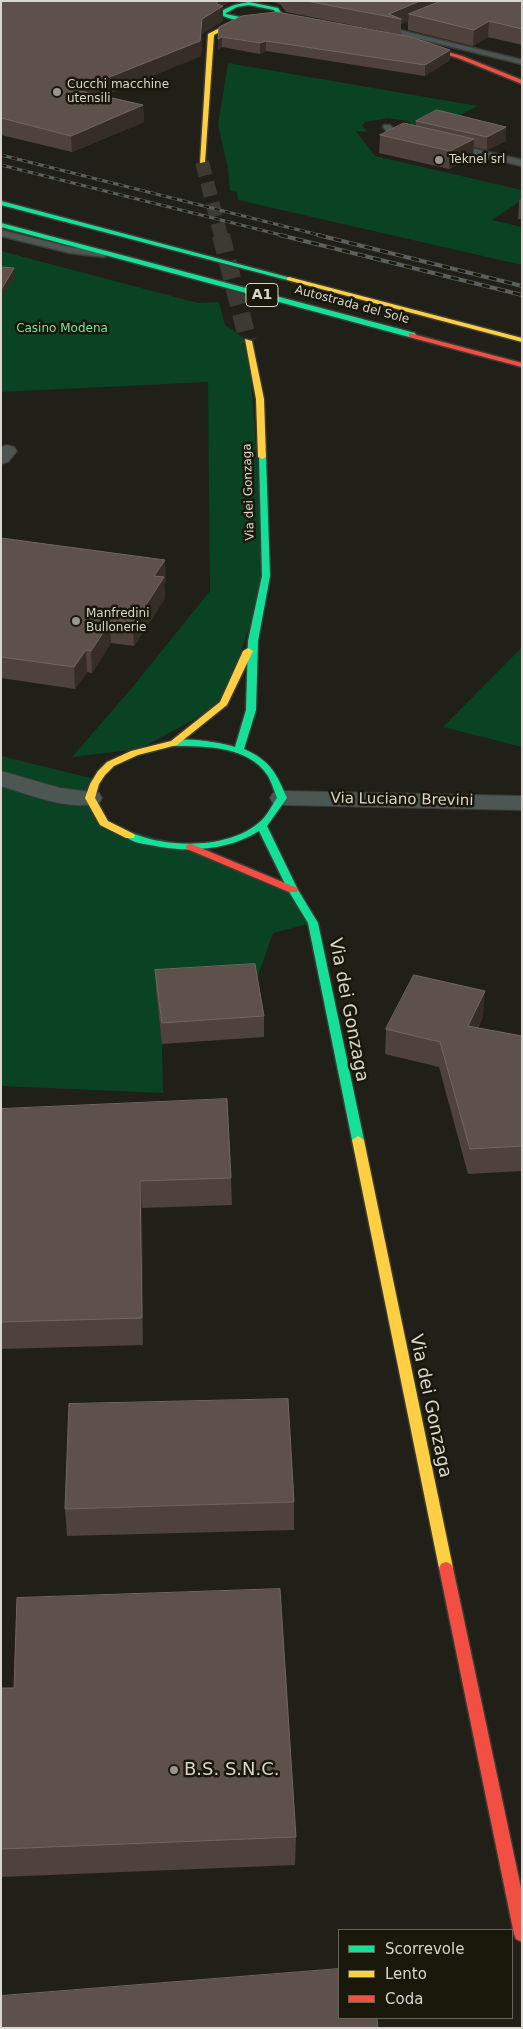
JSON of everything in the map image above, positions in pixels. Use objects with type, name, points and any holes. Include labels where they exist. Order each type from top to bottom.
[{"type":"main road","points":[[255,3],[276,9],[280,17],[239,20],[230,18],[223,12],[234,6],[255,3]]},
{"type":"main road","points":[[202,162],[211,34],[239,20]]},
{"type":"main road","points":[[379,35],[460,57],[522,82]]},
{"type":"main road","name":"Autostrada del Sole","points":[[1,203],[522,340]]},
{"type":"main road","name":"Autostrada del Sole","points":[[1,225],[522,364]]},
{"type":"main road","name":"Via dei Gonzaga","points":[[239,751],[250,710],[253,641],[266,576],[260,398],[248,342]]},
{"type":"main road","name":"Via dei Gonzaga","points":[[174,743],[224,703],[253,641]]},
{"type":"main road","name":"Via dei Gonzaga","points":[[90,798],[95,779],[113,762],[140,749],[174,743],[197,743],[239,751],[261,762],[272,775],[282,798]]},
{"type":"main road","points":[[90,798],[104,824],[141,842],[190,847],[217,844],[242,836],[262,826],[282,798]]},
{"type":"main road","name":"Via dei Gonzaga","points":[[262,826],[293,890],[313,923],[522,1934]]},
{"type":"main road","points":[[190,847],[293,890]]},
{"type":"street","points":[[1,778],[58,795],[90,798]]},
{"type":"street","name":"Via Luciano Brevini","points":[[282,798],[522,803]]},
{"type":"lane","points":[[413,23],[394,30],[522,62]]},
{"type":"lane","points":[[387,127],[394,134],[421,140]]},
{"type":"lane","points":[[439,144],[522,163]]},
{"type":"lane","points":[[1,233],[70,250],[119,256]]},
{"type":"green space","points":[[228,63],[478,106],[427,132],[412,126],[409,121],[387,118],[365,122],[362,126],[368,132],[356,131],[375,156],[522,190],[522,200],[492,220],[522,227],[522,265],[238,200],[237,192],[230,191],[228,169],[218,125]]},
{"type":"green space","name":"Casino Modena","points":[[1,251],[198,303],[219,302],[225,325],[248,341],[266,576],[224,703],[140,749],[72,757],[131,689],[210,591],[208,382],[1,392]]},
{"type":"green space","points":[[522,647],[522,747],[443,727]]},
{"type":"green space","points":[[1,756],[95,779],[105,824],[190,847],[293,890],[313,923],[273,933],[255,984],[162,1044],[163,1093],[1,1086]]},
{"type":"building","points":[[1,1],[217,1],[217,4],[223,6],[202,19],[200,41],[77,90],[143,105],[71,136],[1,118]]},
{"type":"building","points":[[307,1],[420,1],[389,14],[401,19]]},
{"type":"building","points":[[441,1],[522,1],[522,29],[489,21],[474,30],[409,14]]},
{"type":"building","points":[[277,12],[411,37],[450,50],[425,65],[266,41],[260,43],[222,37],[218,39],[219,27],[242,16]]},
{"type":"building","points":[[437,110],[506,127],[487,137],[416,121]]},
{"type":"building","points":[[404,123],[474,139],[450,151],[380,135]]},
{"type":"building","points":[[1,267],[14,268],[1,290]]},
{"type":"building","points":[[1,538],[165,560],[154,576],[164,577],[133,625],[110,622],[91,651],[86,650],[74,667],[1,657]]},
{"type":"building","points":[[255,964],[264,1016],[162,1023],[155,970]]},
{"type":"building","points":[[414,975],[485,991],[468,1026],[522,1036],[522,1146],[470,1149],[440,1042],[386,1029]]},
{"type":"building","points":[[227,1099],[231,1178],[140,1181],[142,1318],[1,1322],[1,1109]]},
{"type":"building","points":[[288,1399],[294,1502],[65,1509],[69,1404]]},
{"type":"building","points":[[280,1589],[296,1837],[1,1849],[1,1688],[14,1688],[17,1598]]},
{"type":"building","points":[[338,1969],[338,2019],[377,2019],[378,2028],[1,2028],[1,1996]]},
{"type":"tunnel","points":[[202,162],[221,236]]},
{"type":"tunnel","points":[[221,235],[248,341]]},
{"type":"railway","points":[[1,155],[323,236]]},
{"type":"railway","points":[[1,165],[285,236]]},
{"type":"railway","points":[[280,235],[522,295]]},
{"type":"railway","points":[[318,235],[522,286]]},
{"type":"traffic: fast","points":[[274,17],[249,21],[224,15],[223,12],[242,4],[256,4],[276,9],[279,14],[276,16]]},
{"type":"traffic: fast","points":[[1,203],[289,279]]},
{"type":"traffic: fast","points":[[1,225],[412,335]]},
{"type":"traffic: fast","points":[[239,751],[251,710],[253,641],[266,576],[262,457]]},
{"type":"traffic: fast","points":[[130,836],[161,845],[178,846],[197,846],[233,840],[248,834],[264,823],[282,798],[271,773],[262,763],[251,756],[227,747],[174,743]]},
{"type":"traffic: fast","points":[[262,826],[293,890],[313,923],[358,1140]]},
{"type":"traffic: slow","points":[[202,162],[211,34],[239,20]]},
{"type":"traffic: slow","points":[[289,279],[522,340]]},
{"type":"traffic: slow","points":[[248,341],[260,399],[262,457]]},
{"type":"traffic: slow","points":[[174,743],[224,703],[248,651]]},
{"type":"traffic: slow","points":[[130,836],[104,823],[90,798],[94,784],[111,764],[122,758],[147,749],[174,743]]},
{"type":"traffic: slow","points":[[358,1140],[446,1568]]},
{"type":"traffic: jam","points":[[414,43],[460,57],[522,82]]},
{"type":"traffic: jam","points":[[412,335],[522,365]]},
{"type":"traffic: jam","points":[[191,847],[293,890]]},
{"type":"traffic: jam","points":[[446,1568],[522,1934]]},
{"type":"place","name":"Cucchi macchine utensili","points":[[57,92]]},
{"type":"place","name":"Teknel srl","points":[[439,160]]},
{"type":"place","name":"Manfredini Bullonerie","points":[[76,621]]},
{"type":"place","name":"B.S. S.N.C.","points":[[174,1770]]}]
